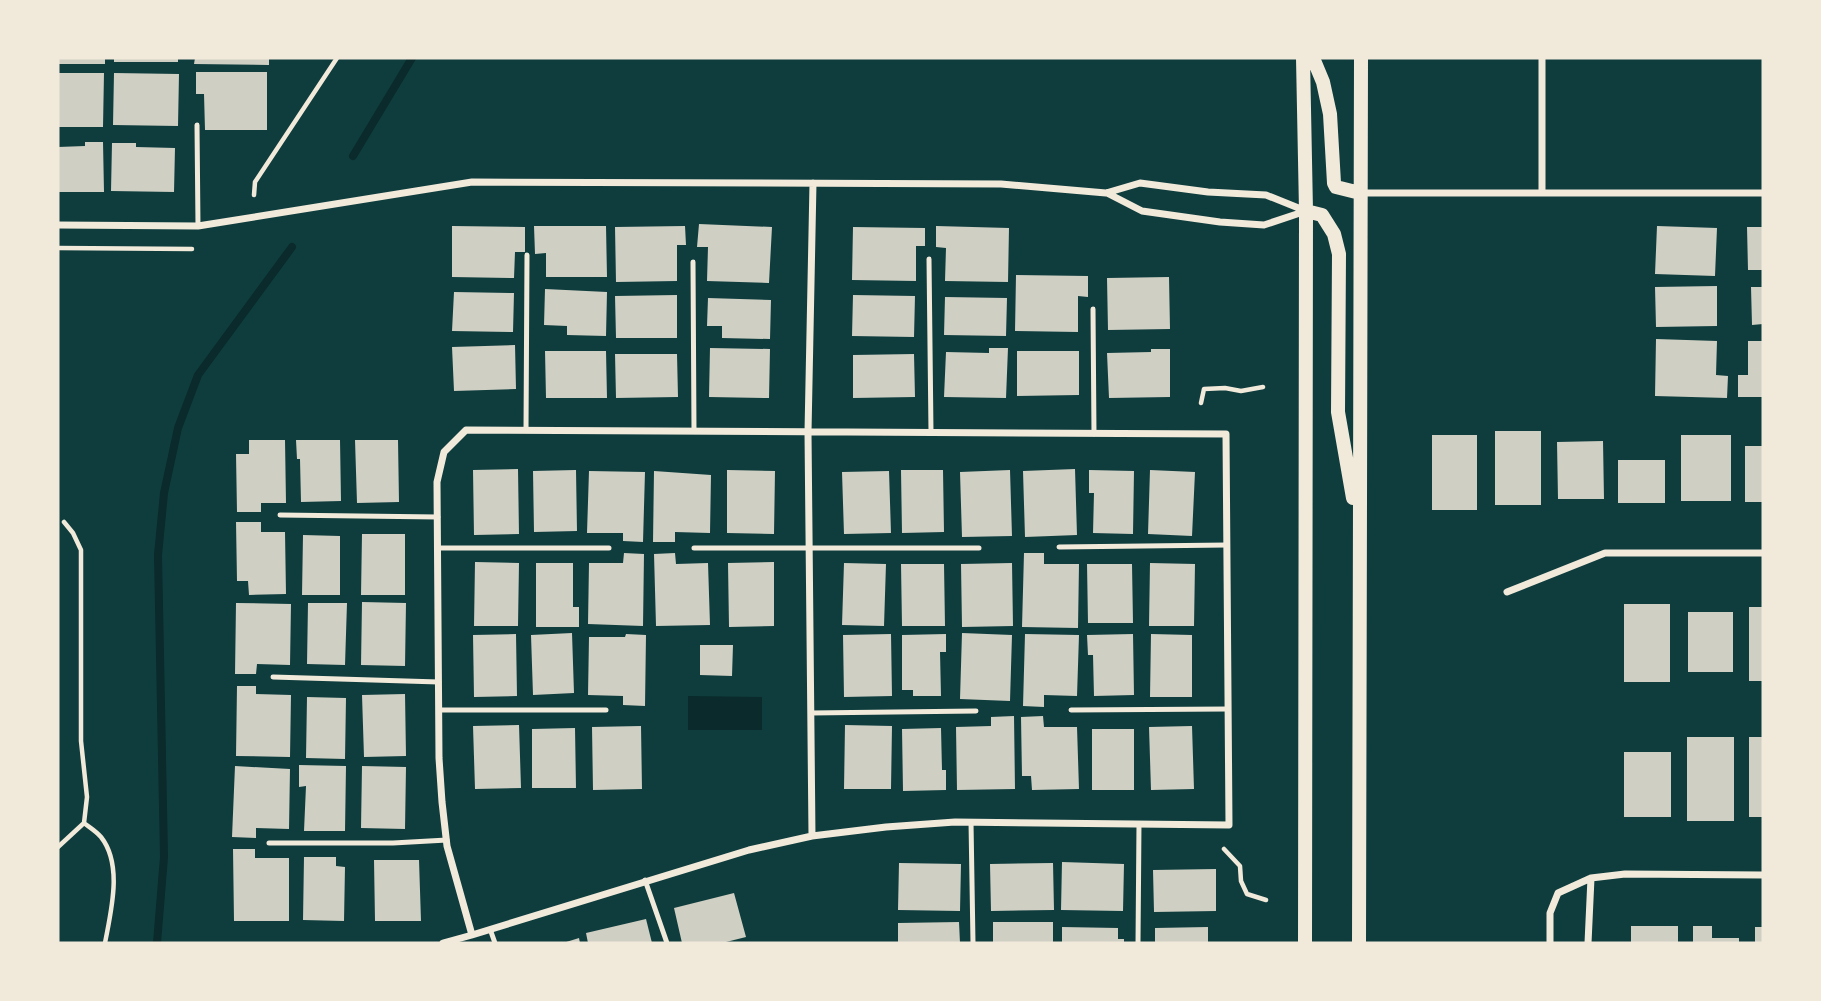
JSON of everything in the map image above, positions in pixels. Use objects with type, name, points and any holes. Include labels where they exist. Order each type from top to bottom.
[{"type":"main road","points":[[1303,58],[1306,211],[1305,943]]},
{"type":"main road","points":[[1313,58],[1323,82],[1330,114],[1334,183],[1336,187],[1360,193]]},
{"type":"main road","points":[[1359,943],[1361,58]]},
{"type":"main road","points":[[1306,211],[1322,215],[1334,234],[1339,254],[1338,412],[1359,537]]},
{"type":"street","points":[[1542,58],[1542,193]]},
{"type":"street","points":[[58,225],[198,226],[472,182],[1001,184],[1106,193],[1140,183],[1208,192],[1266,195],[1306,211]]},
{"type":"street","points":[[812,836],[808,432],[813,183]]},
{"type":"street","points":[[1106,193],[1142,211],[1220,222],[1264,225],[1306,211]]},
{"type":"street","points":[[1360,193],[1763,193]]},
{"type":"street","points":[[443,943],[472,935],[645,880],[749,850],[812,836],[886,827],[971,822],[1229,825],[1226,434],[466,430],[444,452],[437,482],[439,758],[447,840],[456,883],[472,935]]},
{"type":"street","points":[[1507,592],[1605,553],[1763,553]]},
{"type":"street","points":[[1550,943],[1550,913],[1559,894],[1591,878],[1625,874],[1763,875]]},
{"type":"street","points":[[1588,943],[1591,878]]},
{"type":"lane","points":[[197,125],[198,226]]},
{"type":"lane","points":[[526,430],[527,255]]},
{"type":"lane","points":[[929,259],[931,432]]},
{"type":"lane","points":[[693,262],[694,431]]},
{"type":"lane","points":[[1093,309],[1094,434]]},
{"type":"lane","points":[[280,515],[438,517]]},
{"type":"lane","points":[[1059,547],[1227,545]]},
{"type":"lane","points":[[438,548],[609,548]]},
{"type":"lane","points":[[694,548],[978,548]]},
{"type":"lane","points":[[273,677],[439,682]]},
{"type":"lane","points":[[1071,710],[1228,709]]},
{"type":"lane","points":[[439,710],[606,710]]},
{"type":"lane","points":[[811,713],[976,711]]},
{"type":"lane","points":[[971,822],[972,943]]},
{"type":"lane","points":[[1138,943],[1139,824]]},
{"type":"lane","points":[[269,843],[447,840]]},
{"type":"lane","points":[[645,880],[667,943]]},
{"type":"lane","points":[[490,929],[495,943]]},
{"type":"path","points":[[254,195],[255,182],[337,58]]},
{"type":"path","points":[[58,248],[192,249]]},
{"type":"path","points":[[1201,403],[1204,389],[1226,388],[1241,391],[1263,387]]},
{"type":"path","points":[[58,847],[84,823],[88,797],[81,741],[81,550],[64,522]]},
{"type":"path","points":[[84,823],[100,835],[108,850],[113,874],[111,911],[104,943]]},
{"type":"path","points":[[1224,849],[1240,866],[1241,881],[1247,894],[1266,900]]},
{"type":"water","points":[[688,696],[762,697],[762,730],[688,730]]},
{"type":"building","points":[[58,58],[105,58],[105,64],[58,64]]},
{"type":"building","points":[[114,58],[178,58],[178,62],[114,62]]},
{"type":"building","points":[[195,58],[269,58],[269,65],[194,64]]},
{"type":"building","points":[[196,72],[267,72],[267,130],[205,130],[204,94],[196,94]]},
{"type":"building","points":[[58,73],[104,73],[103,127],[58,127]]},
{"type":"building","points":[[114,73],[179,74],[178,126],[113,125]]},
{"type":"building","points":[[85,142],[103,142],[104,192],[58,192],[58,147],[85,146]]},
{"type":"building","points":[[112,143],[175,148],[174,192],[111,191]]},
{"type":"building","points":[[699,224],[772,227],[769,283],[707,281],[708,247],[697,247]]},
{"type":"building","points":[[452,226],[525,227],[525,252],[515,252],[514,278],[452,277]]},
{"type":"building","points":[[534,226],[606,226],[607,277],[546,277],[546,253],[535,254]]},
{"type":"building","points":[[685,226],[686,245],[677,245],[677,281],[616,282],[615,227]]},
{"type":"building","points":[[936,226],[1009,228],[1008,282],[945,281],[946,248],[936,247]]},
{"type":"building","points":[[1657,226],[1717,228],[1715,276],[1655,274]]},
{"type":"building","points":[[853,227],[925,228],[925,246],[916,246],[916,281],[852,280]]},
{"type":"building","points":[[1747,227],[1763,227],[1763,270],[1748,270]]},
{"type":"building","points":[[1016,275],[1088,276],[1088,297],[1078,296],[1078,332],[1015,331]]},
{"type":"building","points":[[1169,277],[1170,329],[1108,330],[1107,278]]},
{"type":"building","points":[[1717,286],[1717,326],[1656,327],[1655,287]]},
{"type":"building","points":[[1751,287],[1763,287],[1763,324],[1752,325]]},
{"type":"building","points":[[545,289],[607,292],[606,336],[567,335],[567,326],[544,325]]},
{"type":"building","points":[[454,292],[514,293],[513,332],[452,331]]},
{"type":"building","points":[[677,295],[677,338],[616,338],[615,296]]},
{"type":"building","points":[[853,295],[915,296],[914,337],[852,336]]},
{"type":"building","points":[[945,297],[1007,298],[1006,336],[944,335]]},
{"type":"building","points":[[708,298],[771,300],[770,339],[722,338],[722,326],[707,326]]},
{"type":"building","points":[[1656,339],[1717,341],[1716,375],[1728,376],[1727,398],[1655,396]]},
{"type":"building","points":[[1748,341],[1763,341],[1763,397],[1738,397],[1738,375],[1748,375]]},
{"type":"building","points":[[515,345],[516,389],[454,391],[452,347]]},
{"type":"building","points":[[710,348],[770,349],[769,398],[709,397]]},
{"type":"building","points":[[989,348],[1008,348],[1006,398],[944,397],[946,352],[989,353]]},
{"type":"building","points":[[1151,349],[1170,349],[1170,397],[1109,398],[1107,353],[1151,352]]},
{"type":"building","points":[[545,351],[606,351],[607,398],[546,398]]},
{"type":"building","points":[[1017,351],[1079,351],[1079,395],[1017,396]]},
{"type":"building","points":[[615,354],[677,354],[678,397],[616,398]]},
{"type":"building","points":[[914,354],[915,397],[853,398],[853,355]]},
{"type":"building","points":[[1495,431],[1541,431],[1541,505],[1495,505]]},
{"type":"building","points":[[1432,435],[1477,435],[1477,510],[1432,510]]},
{"type":"building","points":[[1681,435],[1731,435],[1731,501],[1681,501]]},
{"type":"building","points":[[249,440],[285,440],[286,503],[261,503],[261,512],[237,512],[236,454],[249,454]]},
{"type":"building","points":[[296,440],[340,440],[341,501],[301,502],[300,459],[297,459]]},
{"type":"building","points":[[355,440],[398,440],[399,502],[357,503]]},
{"type":"building","points":[[1603,441],[1604,499],[1558,499],[1557,442]]},
{"type":"building","points":[[1745,446],[1763,446],[1763,502],[1745,502]]},
{"type":"building","points":[[1618,460],[1665,460],[1665,503],[1618,503]]},
{"type":"building","points":[[518,469],[519,534],[474,535],[473,470]]},
{"type":"building","points":[[1075,469],[1077,535],[1025,537],[1023,471]]},
{"type":"building","points":[[576,470],[577,531],[534,532],[533,471]]},
{"type":"building","points":[[727,470],[775,471],[774,534],[727,533]]},
{"type":"building","points":[[901,470],[943,470],[944,532],[902,533]]},
{"type":"building","points":[[1010,470],[1012,536],[962,537],[960,472]]},
{"type":"building","points":[[1089,470],[1134,471],[1133,534],[1093,533],[1094,493],[1089,493]]},
{"type":"building","points":[[1150,470],[1195,472],[1192,536],[1148,534]]},
{"type":"building","points":[[589,471],[645,472],[643,542],[623,541],[623,533],[587,533]]},
{"type":"building","points":[[654,471],[711,475],[710,533],[675,532],[675,542],[653,542]]},
{"type":"building","points":[[889,471],[891,533],[844,534],[842,472]]},
{"type":"building","points":[[236,522],[261,522],[261,532],[285,532],[286,594],[249,595],[248,581],[237,581]]},
{"type":"building","points":[[362,534],[405,534],[405,595],[361,595]]},
{"type":"building","points":[[303,535],[340,536],[340,595],[302,595]]},
{"type":"building","points":[[624,553],[644,554],[643,626],[588,624],[589,563],[623,563]]},
{"type":"building","points":[[675,553],[676,564],[708,563],[710,625],[656,626],[654,554]]},
{"type":"building","points":[[1024,553],[1044,553],[1044,564],[1079,564],[1078,628],[1022,627]]},
{"type":"building","points":[[475,562],[519,563],[518,626],[474,626]]},
{"type":"building","points":[[774,562],[774,626],[729,627],[728,563]]},
{"type":"building","points":[[536,563],[573,563],[573,607],[579,607],[579,627],[536,627]]},
{"type":"building","points":[[844,563],[886,564],[884,626],[842,625]]},
{"type":"building","points":[[1012,563],[1013,626],[962,627],[961,564]]},
{"type":"building","points":[[1150,563],[1195,564],[1194,626],[1149,626]]},
{"type":"building","points":[[901,564],[944,564],[945,626],[902,626]]},
{"type":"building","points":[[1087,564],[1132,564],[1133,623],[1088,623]]},
{"type":"building","points":[[362,602],[406,603],[405,666],[361,665]]},
{"type":"building","points":[[236,603],[291,604],[290,665],[257,664],[256,674],[235,674]]},
{"type":"building","points":[[308,603],[347,603],[345,665],[307,664]]},
{"type":"building","points":[[1624,604],[1670,604],[1670,682],[1624,682]]},
{"type":"building","points":[[1749,607],[1763,607],[1763,681],[1749,681]]},
{"type":"building","points":[[1688,612],[1733,612],[1733,672],[1688,672]]},
{"type":"building","points":[[572,633],[574,693],[533,695],[531,635]]},
{"type":"building","points":[[962,633],[1012,635],[1010,701],[960,699]]},
{"type":"building","points":[[516,634],[517,696],[474,697],[473,635]]},
{"type":"building","points":[[626,634],[646,635],[645,706],[623,705],[623,696],[588,695],[589,637],[625,637]]},
{"type":"building","points":[[891,634],[892,696],[844,697],[843,635]]},
{"type":"building","points":[[946,634],[946,652],[940,652],[941,696],[913,696],[913,690],[902,690],[902,635]]},
{"type":"building","points":[[1025,634],[1079,635],[1077,696],[1044,695],[1044,707],[1023,706]]},
{"type":"building","points":[[1133,634],[1134,695],[1094,696],[1093,655],[1088,655],[1087,635]]},
{"type":"building","points":[[1151,634],[1192,635],[1192,697],[1150,697]]},
{"type":"building","points":[[700,645],[733,645],[732,676],[700,675]]},
{"type":"building","points":[[237,686],[256,686],[256,694],[291,695],[290,757],[236,756]]},
{"type":"building","points":[[405,694],[406,756],[364,757],[362,695]]},
{"type":"building","points":[[307,697],[346,698],[345,759],[306,758]]},
{"type":"building","points":[[1014,716],[1015,789],[957,790],[956,727],[991,726],[991,717]]},
{"type":"building","points":[[1043,716],[1044,727],[1077,727],[1079,789],[1032,790],[1031,776],[1022,776],[1021,717]]},
{"type":"building","points":[[519,725],[521,788],[475,789],[473,726]]},
{"type":"building","points":[[845,725],[892,726],[891,789],[844,789]]},
{"type":"building","points":[[641,726],[642,789],[593,790],[592,727]]},
{"type":"building","points":[[1192,726],[1194,789],[1151,790],[1149,727]]},
{"type":"building","points":[[575,728],[576,788],[532,788],[532,729]]},
{"type":"building","points":[[941,728],[942,770],[946,770],[946,790],[903,791],[902,729]]},
{"type":"building","points":[[1092,729],[1134,729],[1134,790],[1092,790]]},
{"type":"building","points":[[1687,737],[1734,737],[1734,821],[1687,821]]},
{"type":"building","points":[[1749,737],[1763,737],[1763,817],[1749,817]]},
{"type":"building","points":[[1624,752],[1671,752],[1671,817],[1624,817]]},
{"type":"building","points":[[299,765],[346,766],[345,831],[304,831],[306,786],[299,787]]},
{"type":"building","points":[[235,766],[290,769],[289,829],[256,828],[256,838],[232,837]]},
{"type":"building","points":[[362,766],[406,767],[405,829],[361,828]]},
{"type":"building","points":[[233,849],[255,849],[255,858],[289,858],[289,921],[234,921]]},
{"type":"building","points":[[304,857],[336,857],[336,866],[345,867],[344,921],[303,920]]},
{"type":"building","points":[[374,860],[419,860],[421,921],[375,921]]},
{"type":"building","points":[[1062,862],[1124,864],[1123,911],[1061,910]]},
{"type":"building","points":[[899,863],[961,864],[960,911],[898,910]]},
{"type":"building","points":[[1053,863],[1054,910],[991,911],[990,864]]},
{"type":"building","points":[[1216,869],[1216,911],[1154,912],[1153,870]]},
{"type":"building","points":[[734,893],[746,937],[722,943],[682,943],[674,908]]},
{"type":"building","points":[[646,919],[652,943],[588,943],[586,933]]},
{"type":"building","points":[[959,922],[960,943],[898,943],[898,923]]},
{"type":"building","points":[[993,922],[1053,922],[1053,943],[993,943]]},
{"type":"building","points":[[1631,926],[1678,926],[1678,943],[1631,943]]},
{"type":"building","points":[[1693,926],[1712,926],[1712,938],[1739,938],[1739,943],[1693,943]]},
{"type":"building","points":[[1062,927],[1118,928],[1118,939],[1124,939],[1124,943],[1062,943]]},
{"type":"building","points":[[1208,927],[1208,943],[1155,943],[1155,928]]},
{"type":"building","points":[[1755,927],[1763,927],[1763,943],[1755,943]]},
{"type":"building","points":[[579,938],[580,943],[563,943]]},
{"type":"waterway","points":[[353,156],[412,58]]},
{"type":"waterway","points":[[157,943],[164,857],[158,555],[164,493],[178,428],[198,375],[292,247]]}]
